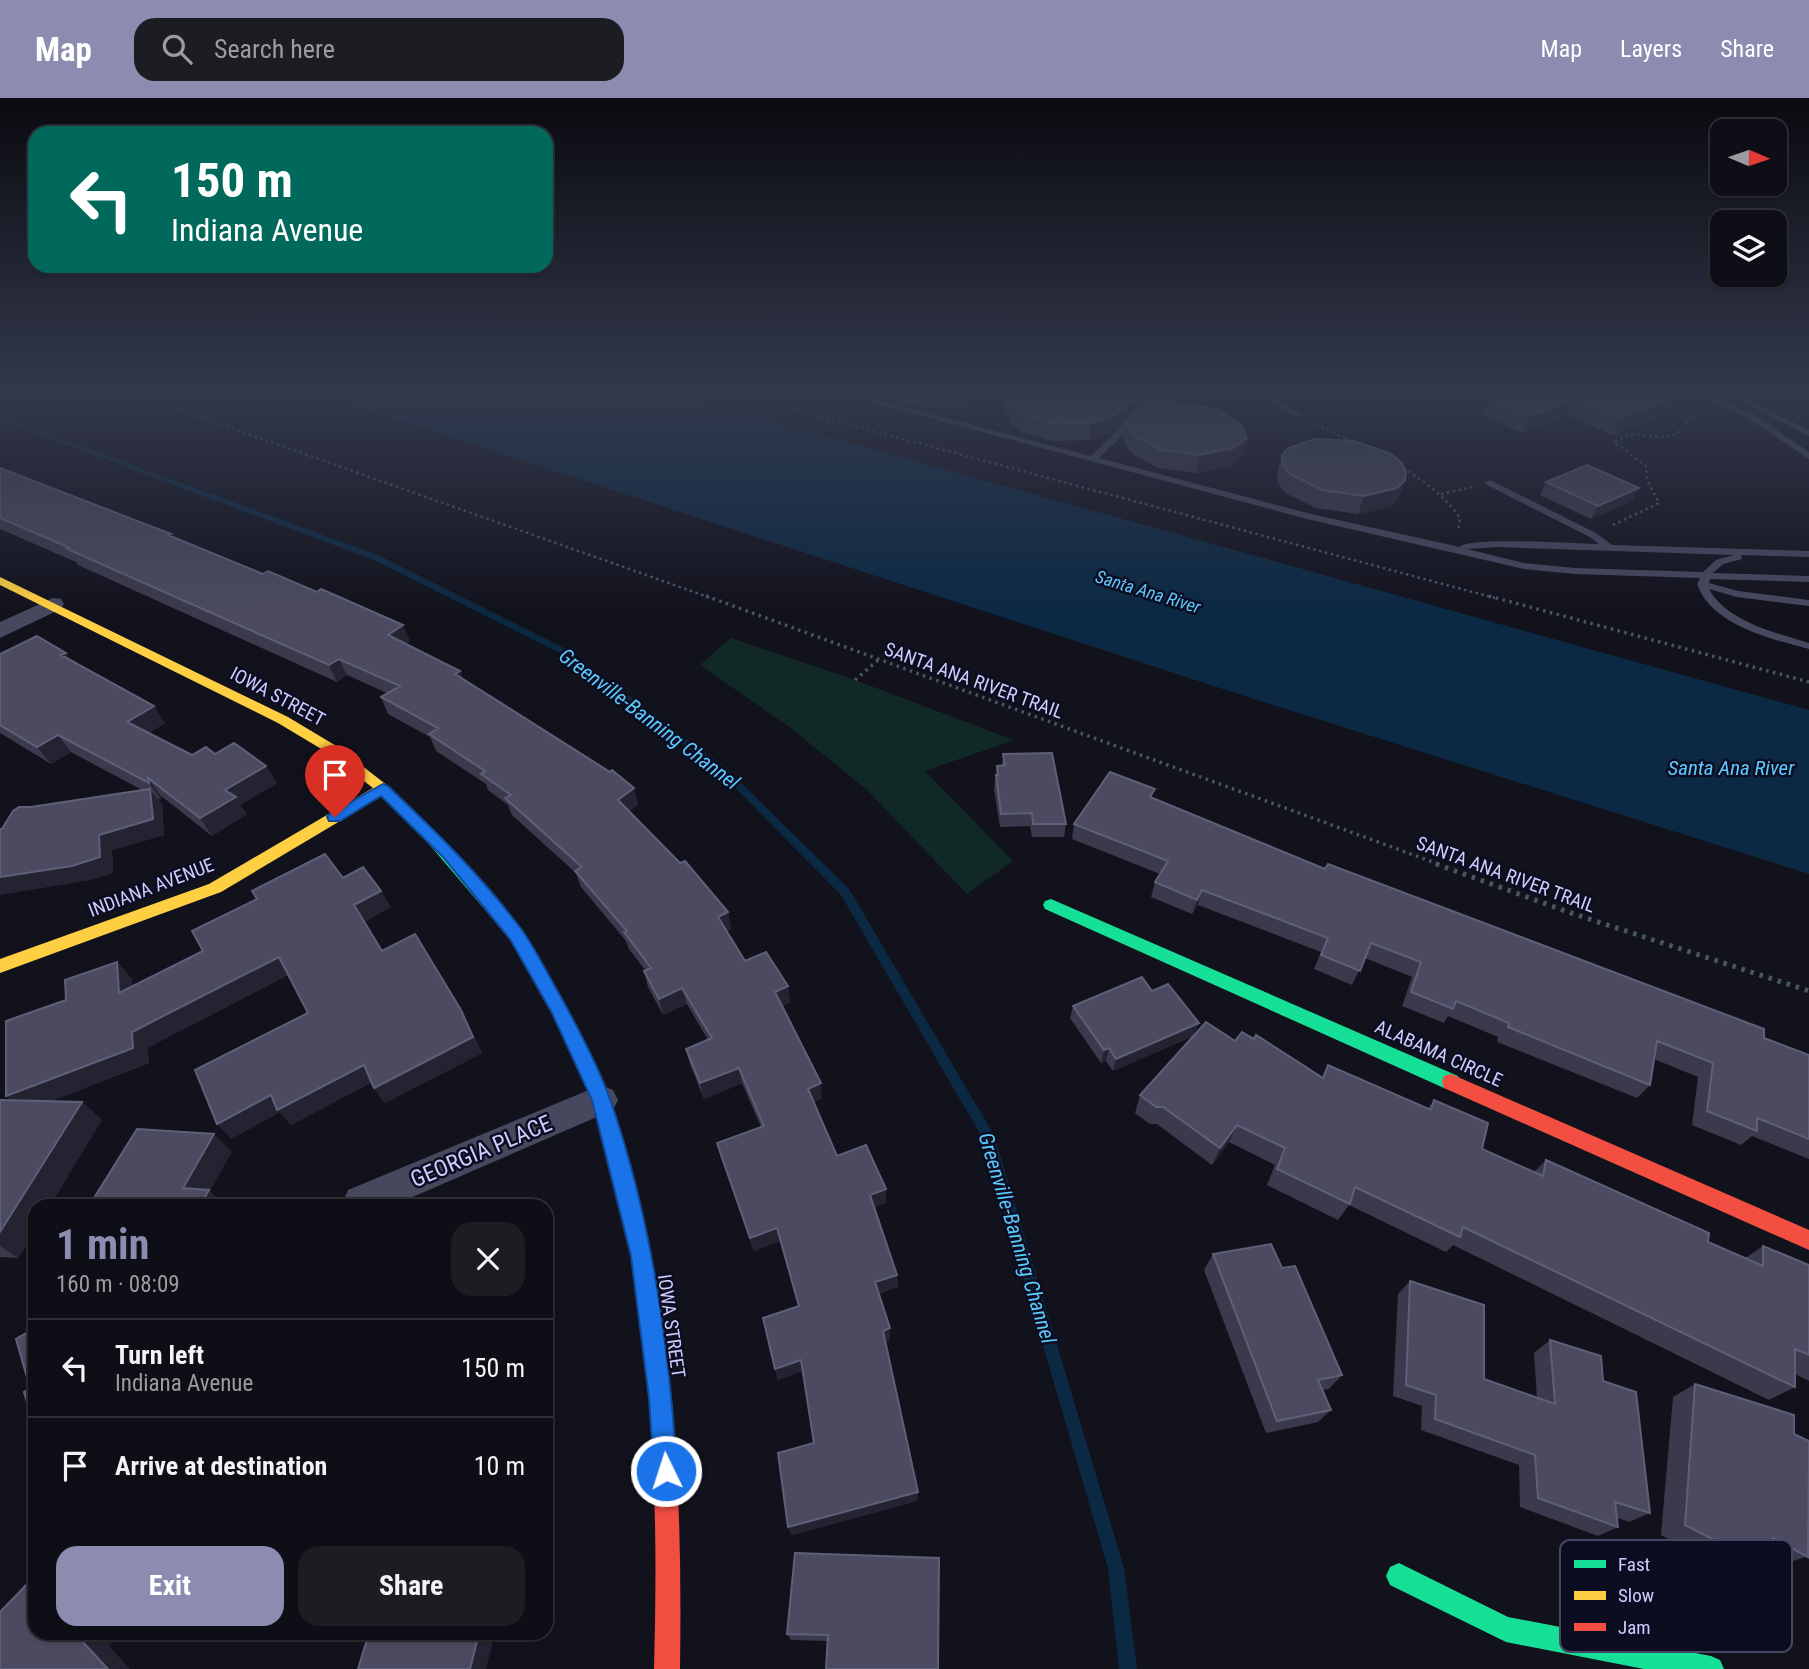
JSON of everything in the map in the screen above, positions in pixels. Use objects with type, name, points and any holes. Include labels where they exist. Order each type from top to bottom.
[{"type":"street","name":"IOWA STREET","points":[[0,580],[283,720],[333,750],[383,789],[449,854],[516,934],[559,1010],[601,1100],[641,1256],[661,1398],[667,1495],[667,1669]]},
{"type":"street","points":[[0,631],[53,604]]},
{"type":"street","name":"INDIANA AVENUE","points":[[0,966],[215,888],[383,789]]},
{"type":"street","name":"ALABAMA CIRCLE","points":[[1051,905],[1809,1240]]},
{"type":"street","name":"GEORGIA PLACE","points":[[368,1199],[601,1100]]},
{"type":"street","points":[[1399,1577],[1506,1629],[1560,1640]]},
{"type":"street","points":[[1624,1652],[1711,1669]]},
{"type":"lane","points":[[1112,465],[1310,517],[1524,566],[1704,580],[1756,577],[1809,579]]},
{"type":"lane","points":[[1490,483],[1593,534],[1609,547]]},
{"type":"lane","points":[[1452,548],[1497,544],[1809,556]]},
{"type":"lane","points":[[1704,580],[1724,559],[1809,556]]},
{"type":"lane","points":[[1756,577],[1784,571],[1809,572]]},
{"type":"lane","points":[[1704,580],[1737,594],[1809,603]]},
{"type":"lane","points":[[1704,580],[1707,598],[1724,612],[1772,636],[1809,646]]},
{"type":"path","name":"SANTA ANA RIVER TRAIL","points":[[339,465],[603,558],[1571,913],[1809,991]]},
{"type":"path","points":[[1001,465],[1809,682]]},
{"type":"path","points":[[1593,534],[1659,503],[1647,480],[1645,465]]},
{"type":"path","points":[[1399,466],[1441,494],[1460,518],[1452,548]]},
{"type":"path","points":[[1441,494],[1490,483]]},
{"type":"path","points":[[855,680],[878,660]]},
{"type":"green space","points":[[731,638],[855,680],[1014,740],[925,771],[1013,861],[967,894],[867,790],[792,729],[700,665]]},
{"type":"water","name":"Santa Ana River","points":[[537,465],[930,465],[1809,710],[1809,874],[1229,691]]},
{"type":"building","points":[[1283,465],[1403,465],[1406,471],[1405,480],[1397,488],[1364,496],[1322,490],[1290,474]]},
{"type":"building","points":[[1588,465],[1639,488],[1598,506],[1546,482]]},
{"type":"building","points":[[0,468],[171,534],[168,535],[263,574],[268,571],[317,592],[321,589],[403,625],[388,635],[460,671],[455,674],[610,772],[612,770],[634,788],[618,800],[680,863],[685,861],[728,912],[718,917],[745,961],[766,952],[788,986],[775,992],[821,1083],[808,1089],[837,1156],[866,1145],[886,1189],[870,1195],[897,1275],[875,1282],[890,1328],[883,1331],[918,1492],[788,1527],[778,1453],[814,1443],[801,1360],[775,1369],[763,1318],[799,1306],[777,1228],[750,1238],[717,1143],[764,1126],[739,1068],[700,1083],[686,1049],[712,1038],[682,988],[659,999],[644,971],[651,968],[624,932],[627,931],[575,871],[582,867],[505,798],[511,795],[481,774],[485,771],[429,734],[438,728],[381,697],[400,686],[339,659],[329,665],[0,518]]},
{"type":"building","points":[[37,636],[66,653],[61,655],[154,706],[127,722],[192,755],[206,747],[215,754],[234,743],[266,766],[225,790],[236,797],[200,818],[148,778],[149,783],[58,735],[37,747],[0,725],[0,654]]},
{"type":"building","points":[[1052,753],[1066,824],[1033,824],[1032,813],[1001,814],[996,775],[997,766],[1005,765],[1003,754]]},
{"type":"building","points":[[1110,772],[1155,789],[1150,797],[1325,869],[1328,864],[1764,1029],[1764,1038],[1809,1055],[1809,1139],[1757,1118],[1757,1131],[1707,1111],[1713,1063],[1657,1041],[1650,1085],[1508,1027],[1509,1023],[1456,1001],[1453,1009],[1411,992],[1421,962],[1371,943],[1360,971],[1321,955],[1328,938],[1202,890],[1197,900],[1155,882],[1168,861],[1074,824]]},
{"type":"building","points":[[150,789],[153,819],[99,835],[100,857],[72,866],[0,877],[0,829],[19,807]]},
{"type":"building","points":[[325,854],[343,878],[363,867],[381,891],[354,905],[382,951],[415,934],[461,1010],[473,1037],[374,1088],[364,1065],[277,1110],[271,1095],[217,1124],[195,1070],[308,1013],[279,957],[132,1032],[133,1048],[6,1096],[6,1021],[66,1000],[65,980],[117,962],[119,993],[203,951],[192,931],[257,899],[252,891]]},
{"type":"building","points":[[1142,977],[1152,991],[1168,984],[1199,1023],[1116,1059],[1109,1048],[1104,1050],[1073,1006]]},
{"type":"building","points":[[1206,1022],[1235,1041],[1242,1032],[1254,1039],[1256,1035],[1323,1078],[1328,1065],[1431,1110],[1434,1100],[1488,1123],[1482,1149],[1543,1176],[1546,1160],[1709,1233],[1708,1242],[1763,1266],[1763,1246],[1809,1265],[1809,1355],[1795,1349],[1795,1387],[1463,1227],[1460,1237],[1355,1187],[1350,1204],[1277,1169],[1285,1148],[1237,1125],[1220,1148],[1163,1107],[1156,1107],[1140,1095]]},
{"type":"building","points":[[0,1100],[82,1102],[0,1232]]},
{"type":"building","points":[[137,1129],[214,1134],[183,1188],[209,1190],[204,1199],[93,1199]]},
{"type":"building","points":[[1271,1244],[1282,1268],[1295,1266],[1342,1375],[1318,1380],[1331,1410],[1277,1421],[1213,1254]]},
{"type":"building","points":[[1410,1281],[1484,1305],[1484,1379],[1555,1404],[1550,1340],[1601,1356],[1603,1381],[1636,1392],[1650,1513],[1615,1502],[1618,1527],[1538,1498],[1535,1455],[1435,1419],[1436,1395],[1406,1385]]},
{"type":"building","points":[[28,1332],[28,1381],[16,1339]]},
{"type":"building","points":[[1695,1384],[1794,1415],[1794,1434],[1809,1441],[1808,1557],[1792,1548],[1792,1540],[1714,1540],[1685,1525]]},
{"type":"building","points":[[28,1389],[28,1406],[24,1392]]},
{"type":"building","points":[[795,1553],[939,1558],[938,1669],[826,1669],[828,1635],[787,1634]]},
{"type":"building","points":[[28,1583],[28,1640],[81,1640],[108,1669],[0,1669],[0,1612]]},
{"type":"building","points":[[367,1640],[477,1640],[470,1669],[358,1669]]},
{"type":"waterway","name":"Greenville-Banning Channel","points":[[127,465],[377,558],[563,651],[724,771],[845,892],[988,1135],[1116,1568],[1128,1669]]},
{"type":"traffic: fast","points":[[433,839],[516,934],[559,1010],[601,1100],[616,1158]]},
{"type":"traffic: fast","points":[[1051,905],[1451,1082]]},
{"type":"traffic: fast","points":[[1399,1576],[1506,1629],[1560,1640]]},
{"type":"traffic: fast","points":[[1624,1652],[1711,1669]]},
{"type":"traffic: slow","points":[[0,580],[283,720],[333,750],[383,789],[433,839]]},
{"type":"traffic: slow","points":[[0,966],[215,888],[383,789]]},
{"type":"traffic: jam","points":[[1451,1082],[1809,1240]]},
{"type":"traffic: jam","points":[[616,1158],[639,1244],[657,1359],[667,1514],[667,1669]]},
{"type":"route","points":[[335,817],[383,789],[449,854],[516,934],[559,1010],[601,1100],[629,1199],[650,1315],[661,1398],[666,1471]]}]
